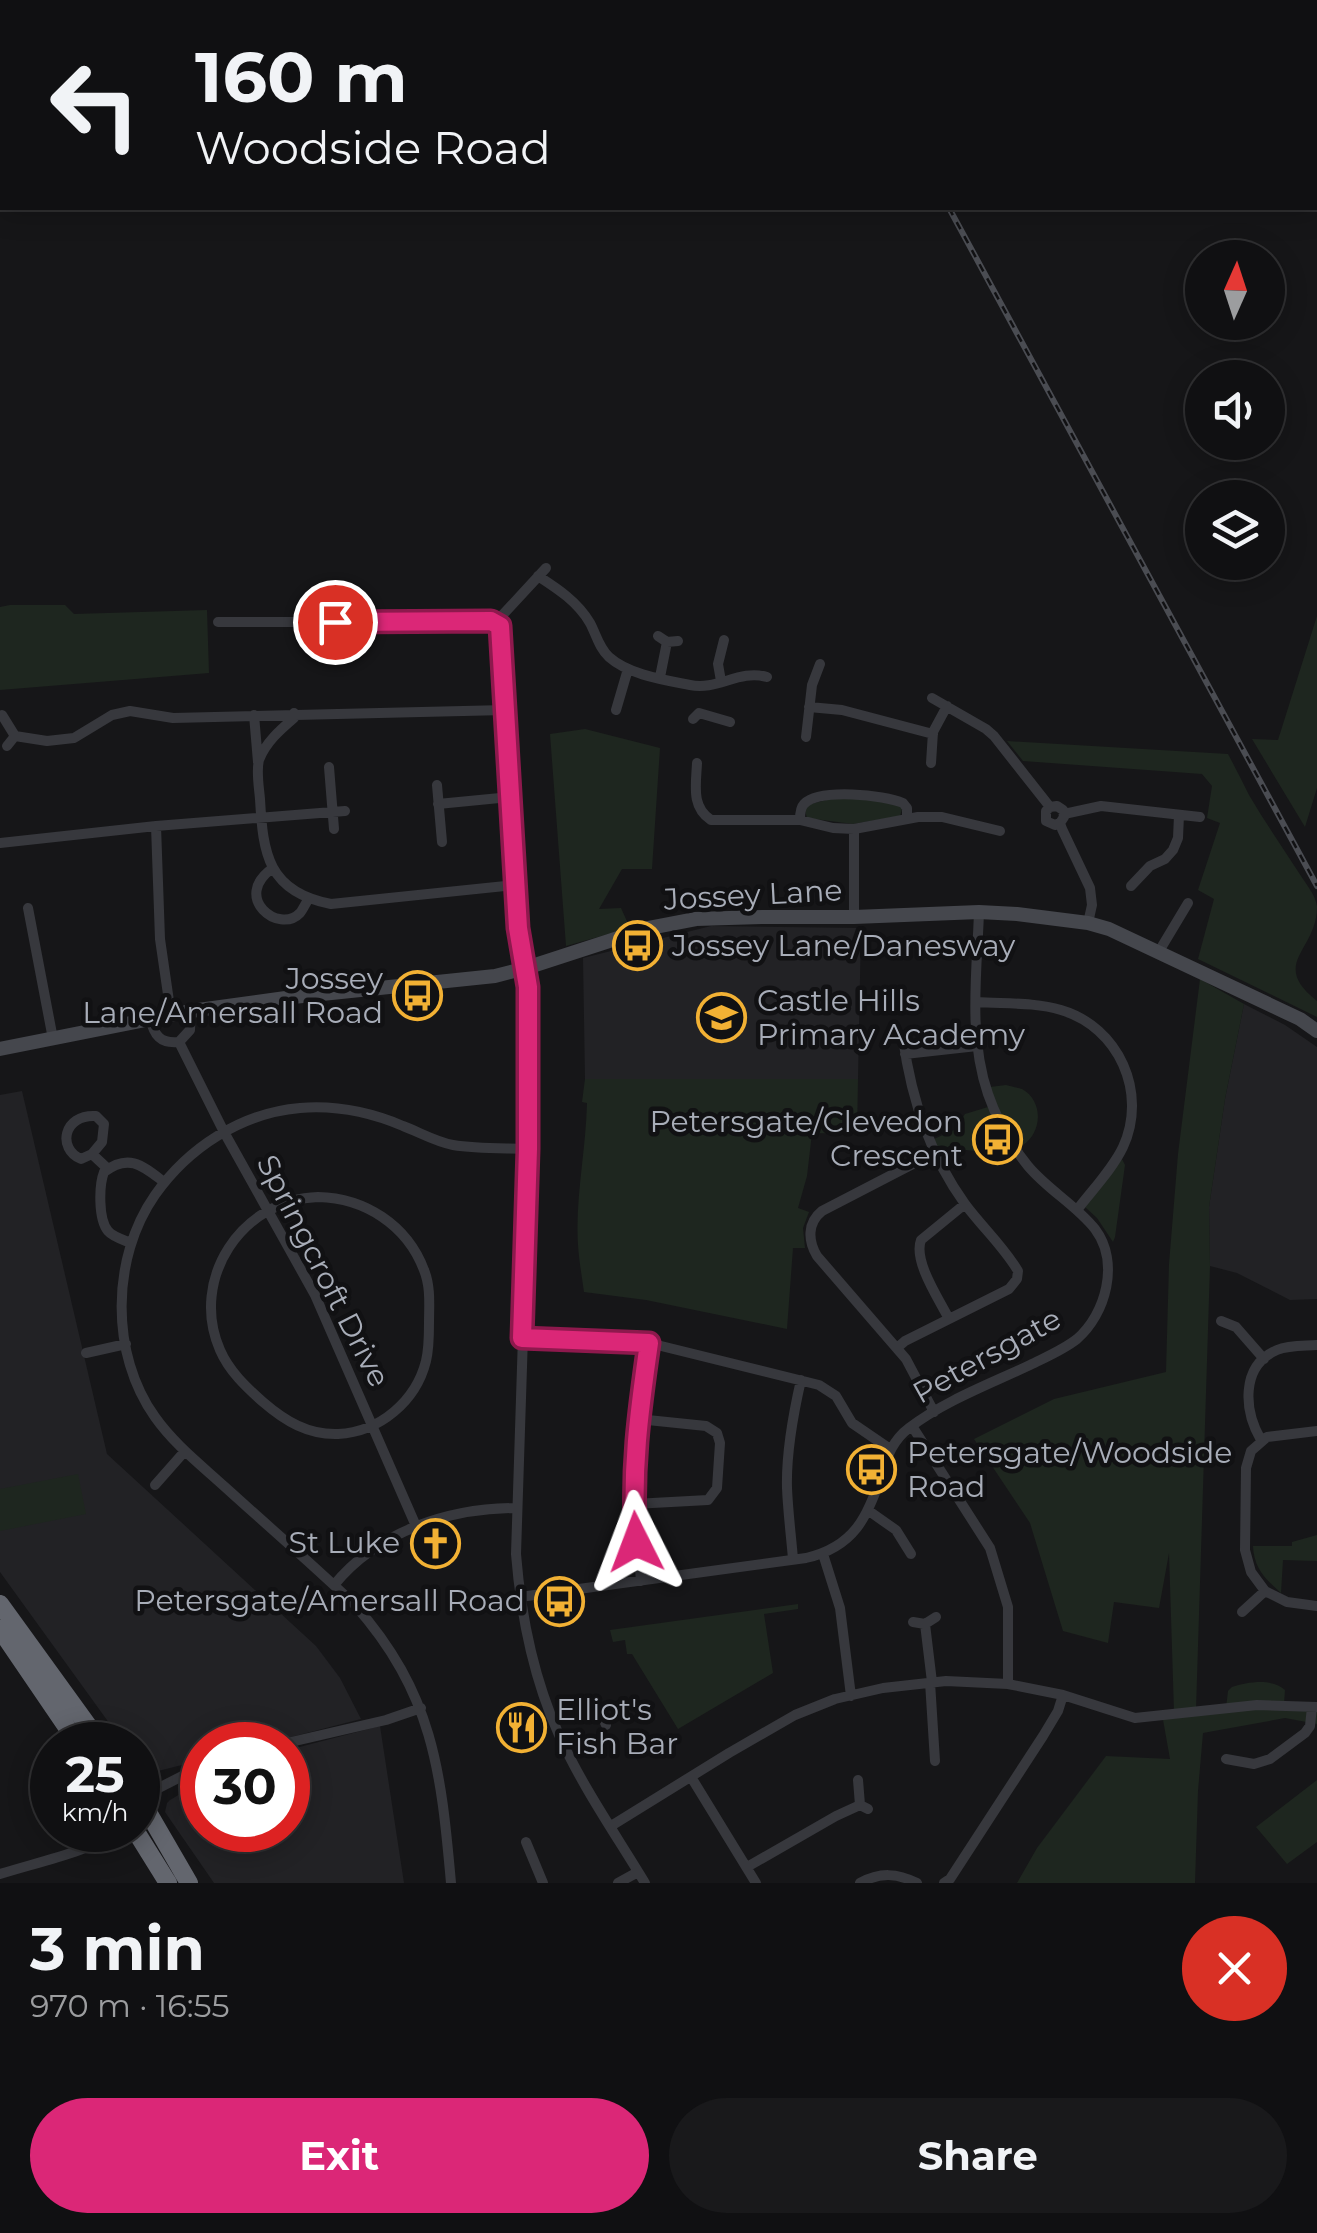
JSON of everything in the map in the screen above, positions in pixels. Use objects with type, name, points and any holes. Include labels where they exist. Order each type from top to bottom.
[{"type":"highway","points":[[0,1604],[85,1722]]},
{"type":"highway","points":[[0,1629],[63,1722]]},
{"type":"highway","points":[[160,1835],[189,1883]]},
{"type":"highway","points":[[148,1852],[168,1883]]},
{"type":"street","points":[[218,622],[496,622],[542,572],[580,608],[609,657],[628,669],[698,687],[748,673],[767,677]]},
{"type":"street","points":[[496,622],[501,631],[518,928],[528,987],[528,1149],[516,1554],[520,1596],[529,1648],[553,1721],[642,1878],[618,1883]]},
{"type":"street","points":[[660,678],[668,640]]},
{"type":"street","points":[[721,681],[718,664],[724,640]]},
{"type":"street","points":[[806,736],[812,685],[820,664]]},
{"type":"street","points":[[616,710],[628,669]]},
{"type":"street","points":[[698,687],[696,716],[730,722]]},
{"type":"street","points":[[932,698],[986,728],[1050,807],[1060,808],[1073,856],[1090,888],[1088,923]]},
{"type":"street","points":[[931,763],[933,734],[947,706]]},
{"type":"street","points":[[810,707],[842,710],[933,734]]},
{"type":"street","points":[[2,716],[11,741],[47,741],[74,738],[112,715],[130,711],[173,718],[505,710]]},
{"type":"street","points":[[258,762],[294,714]]},
{"type":"street","points":[[254,715],[266,855],[289,887],[330,904],[515,885]]},
{"type":"street","points":[[697,764],[698,807],[705,816],[718,821],[800,820],[833,828],[854,828],[942,816],[1003,831]]},
{"type":"street","points":[[330,768],[334,829]]},
{"type":"street","points":[[437,786],[442,842]]},
{"type":"street","points":[[800,820],[806,803],[832,796],[868,794],[904,803],[907,820]]},
{"type":"street","points":[[438,804],[510,797]]},
{"type":"street","points":[[1050,807],[1046,821],[1055,825],[1101,806],[1200,817]]},
{"type":"street","points":[[0,844],[156,826],[345,811]]},
{"type":"street","points":[[1132,886],[1176,844],[1179,815]]},
{"type":"street","points":[[156,826],[160,939],[171,1015]]},
{"type":"street","points":[[854,828],[854,917]]},
{"type":"street","points":[[1163,860],[1172,870]]},
{"type":"street","points":[[273,868],[260,878],[256,889],[260,905],[268,914],[282,920],[295,917],[309,898]]},
{"type":"street","points":[[1158,953],[1188,903]]},
{"type":"street","points":[[28,908],[53,1038]]},
{"type":"street","name":"Jossey Lane","points":[[0,1049],[191,1011],[458,981],[526,968],[676,922],[762,916],[979,912],[1088,923],[1124,936],[1300,1019],[1317,1031]]},
{"type":"street","name":"Petersgate","points":[[520,1596],[823,1554],[860,1525],[890,1449],[912,1426],[1065,1347],[1087,1329],[1100,1311],[1107,1284],[1101,1238],[1029,1167],[1004,1131],[986,1089],[977,1046],[979,912]]},
{"type":"street","points":[[976,1002],[1046,1006],[1068,1012],[1100,1031],[1116,1048],[1126,1068],[1132,1102],[1128,1136],[1116,1160],[1076,1210]]},
{"type":"street","points":[[179,1042],[190,1030],[191,1011]]},
{"type":"street","name":"Springcroft Drive","points":[[150,1018],[158,1038],[179,1042],[315,1295],[416,1526]]},
{"type":"street","points":[[897,1348],[1009,1290],[1017,1279],[1015,1266],[965,1204],[934,1153],[911,1090],[903,1038]]},
{"type":"street","points":[[906,1054],[977,1046]]},
{"type":"street","points":[[451,1883],[442,1787],[430,1734],[402,1669],[372,1624],[169,1435],[145,1402],[130,1366],[126,1344],[124,1272],[131,1242],[149,1203],[164,1182],[198,1148],[241,1123],[277,1112],[342,1108],[378,1116],[455,1146],[528,1149]]},
{"type":"street","points":[[81,1116],[96,1116],[104,1124],[102,1142],[92,1154],[81,1159],[70,1150],[70,1125],[81,1116]]},
{"type":"street","points":[[934,1153],[822,1210],[811,1224],[812,1246],[817,1256],[897,1348],[934,1412]]},
{"type":"street","points":[[92,1154],[108,1169]]},
{"type":"street","points":[[131,1242],[105,1228],[102,1177],[118,1163],[134,1162],[164,1182]]},
{"type":"street","points":[[303,1198],[333,1198],[360,1204],[398,1230],[424,1269],[429,1297],[426,1364],[411,1394],[390,1416],[372,1426],[340,1434],[296,1426],[274,1412],[233,1372],[218,1346],[212,1322],[212,1290],[220,1262],[248,1224],[281,1204],[303,1198]]},
{"type":"street","points":[[948,1319],[920,1260],[918,1246],[965,1204]]},
{"type":"street","points":[[1221,1321],[1236,1327],[1264,1359]]},
{"type":"street","points":[[522,1338],[649,1343],[801,1380],[836,1396],[852,1422],[890,1449]]},
{"type":"street","points":[[640,1580],[634,1504],[638,1418],[649,1343]]},
{"type":"street","points":[[86,1353],[126,1344]]},
{"type":"street","points":[[1262,1440],[1250,1418],[1248,1388],[1254,1369],[1274,1351],[1317,1345]]},
{"type":"street","points":[[793,1559],[787,1487],[801,1380]]},
{"type":"street","points":[[634,1504],[701,1502],[712,1497],[717,1488],[720,1443],[717,1433],[706,1426],[638,1418]]},
{"type":"street","points":[[912,1426],[990,1548],[1008,1607],[1008,1684]]},
{"type":"street","points":[[1317,1431],[1275,1435],[1262,1440],[1251,1451],[1246,1468],[1245,1550],[1251,1572],[1265,1590],[1287,1602],[1317,1606]]},
{"type":"street","points":[[154,1485],[186,1451]]},
{"type":"street","points":[[334,1585],[362,1557],[401,1532],[466,1512],[517,1508]]},
{"type":"street","points":[[868,1511],[896,1530],[911,1554]]},
{"type":"street","points":[[823,1554],[840,1608],[851,1696]]},
{"type":"street","points":[[1242,1612],[1265,1590]]},
{"type":"street","points":[[935,1761],[931,1682],[919,1623],[936,1617]]},
{"type":"street","points":[[611,1826],[795,1715],[883,1688],[931,1682],[1008,1684],[1063,1695],[1135,1718],[1256,1705],[1314,1707],[1310,1726],[1270,1759],[1254,1764],[1226,1759]]},
{"type":"street","points":[[944,1883],[1044,1736],[1063,1695]]},
{"type":"street","points":[[310,1738],[420,1708]]},
{"type":"street","points":[[553,1721],[595,1709],[606,1725]]},
{"type":"street","points":[[691,1777],[756,1883]]},
{"type":"street","points":[[747,1868],[836,1816],[864,1807],[858,1780]]},
{"type":"street","points":[[526,1842],[544,1883]]},
{"type":"street","points":[[0,1874],[74,1852]]},
{"type":"street","points":[[860,1883],[876,1875],[890,1874],[917,1883]]},
{"type":"shaded area","points":[[65,605],[74,614],[207,610],[209,673],[0,690],[0,607]]},
{"type":"shaded area","points":[[1317,616],[1317,788],[1305,827],[1252,739],[1278,740]]},
{"type":"shaded area","points":[[585,729],[660,748],[652,869],[622,869],[599,909],[621,908],[630,928],[566,946],[550,734]]},
{"type":"shaded area","points":[[1007,741],[1228,754],[1316,903],[1315,922],[1296,966],[1303,988],[1317,1001],[1317,1017],[1198,959],[1214,899],[1198,890],[1220,823],[1207,818],[1212,786],[1202,774],[1023,761]]},
{"type":"shaded area","points":[[870,797],[903,806],[900,816],[853,824],[807,818],[804,807],[830,799]]},
{"type":"shaded area","name":"Castle Hills Primary Academy","points":[[711,926],[861,928],[858,1079],[585,1079],[583,958]]},
{"type":"shaded area","points":[[1200,979],[1244,1004],[1209,1207],[1196,1710],[1226,1708],[1232,1687],[1267,1682],[1285,1690],[1284,1704],[1317,1707],[1317,1724],[1285,1718],[1203,1733],[1195,1883],[1017,1883],[1037,1848],[1106,1756],[1170,1759],[1162,1714],[1174,1712],[1169,1553],[1159,1608],[1114,1602],[1108,1643],[1063,1631],[1030,1523],[974,1439],[1054,1399],[1166,1372],[1178,1154]]},
{"type":"shaded area","points":[[1244,1004],[1317,1047],[1317,1299],[1290,1300],[1237,1273],[1210,1266],[1209,1207]]},
{"type":"shaded area","points":[[585,1079],[858,1079],[857,1134],[812,1133],[798,1208],[809,1212],[803,1228],[805,1248],[793,1248],[787,1329],[646,1300],[584,1292],[577,1228],[587,1103],[582,1102]]},
{"type":"shaded area","points":[[1006,1085],[1029,1094],[1037,1109],[1034,1133],[1023,1145],[1003,1121],[990,1087]]},
{"type":"shaded area","points":[[22,1091],[107,1454],[316,1646],[340,1678],[361,1719],[310,1732],[310,1722],[180,1722],[180,1766],[160,1770],[160,1722],[108,1722],[0,1572],[0,1095]]},
{"type":"shaded area","points":[[988,1107],[1004,1139],[985,1152],[966,1150],[945,1163],[934,1139],[954,1130],[965,1114]]},
{"type":"shaded area","points":[[1122,1159],[1125,1165],[1113,1242],[1085,1207]]},
{"type":"shaded area","points":[[78,1474],[86,1514],[0,1531],[0,1489]]},
{"type":"shaded area","points":[[1317,1535],[1317,1561],[1283,1560],[1281,1593],[1261,1572],[1253,1546],[1292,1546],[1292,1542]]},
{"type":"shaded area","points":[[798,1604],[798,1609],[764,1614],[773,1673],[678,1729],[632,1654],[627,1654],[625,1640],[613,1642],[610,1630]]},
{"type":"shaded area","points":[[380,1726],[404,1883],[214,1883],[193,1852],[310,1852],[310,1744]]},
{"type":"shaded area","points":[[1317,1780],[1317,1842],[1287,1864],[1256,1827]]},
{"type":"shaded area","points":[[180,1794],[180,1834],[165,1812],[170,1800]]},
{"type":"railway","points":[[950,210],[1317,886]]},
{"type":"place","name":"Jossey Lane/Danesway","points":[[637,946]]},
{"type":"place","name":"Jossey Lane/Amersall Road","points":[[418,996]]},
{"type":"place","name":"Castle Hills Primary Academy","points":[[722,1018]]},
{"type":"place","name":"Petersgate/Clevedon Crescent","points":[[998,1139]]},
{"type":"place","name":"Petersgate/Woodside Road","points":[[872,1470]]},
{"type":"place","name":"St Luke","points":[[435,1543]]},
{"type":"place","name":"Petersgate/Amersall Road","points":[[560,1601]]},
{"type":"place","name":"Elliot's Fish Bar","points":[[521,1727]]},
{"type":"route","points":[[335,622],[491,621],[500,626],[518,928],[528,987],[522,1338],[649,1343],[633,1482],[636,1542]]}]
